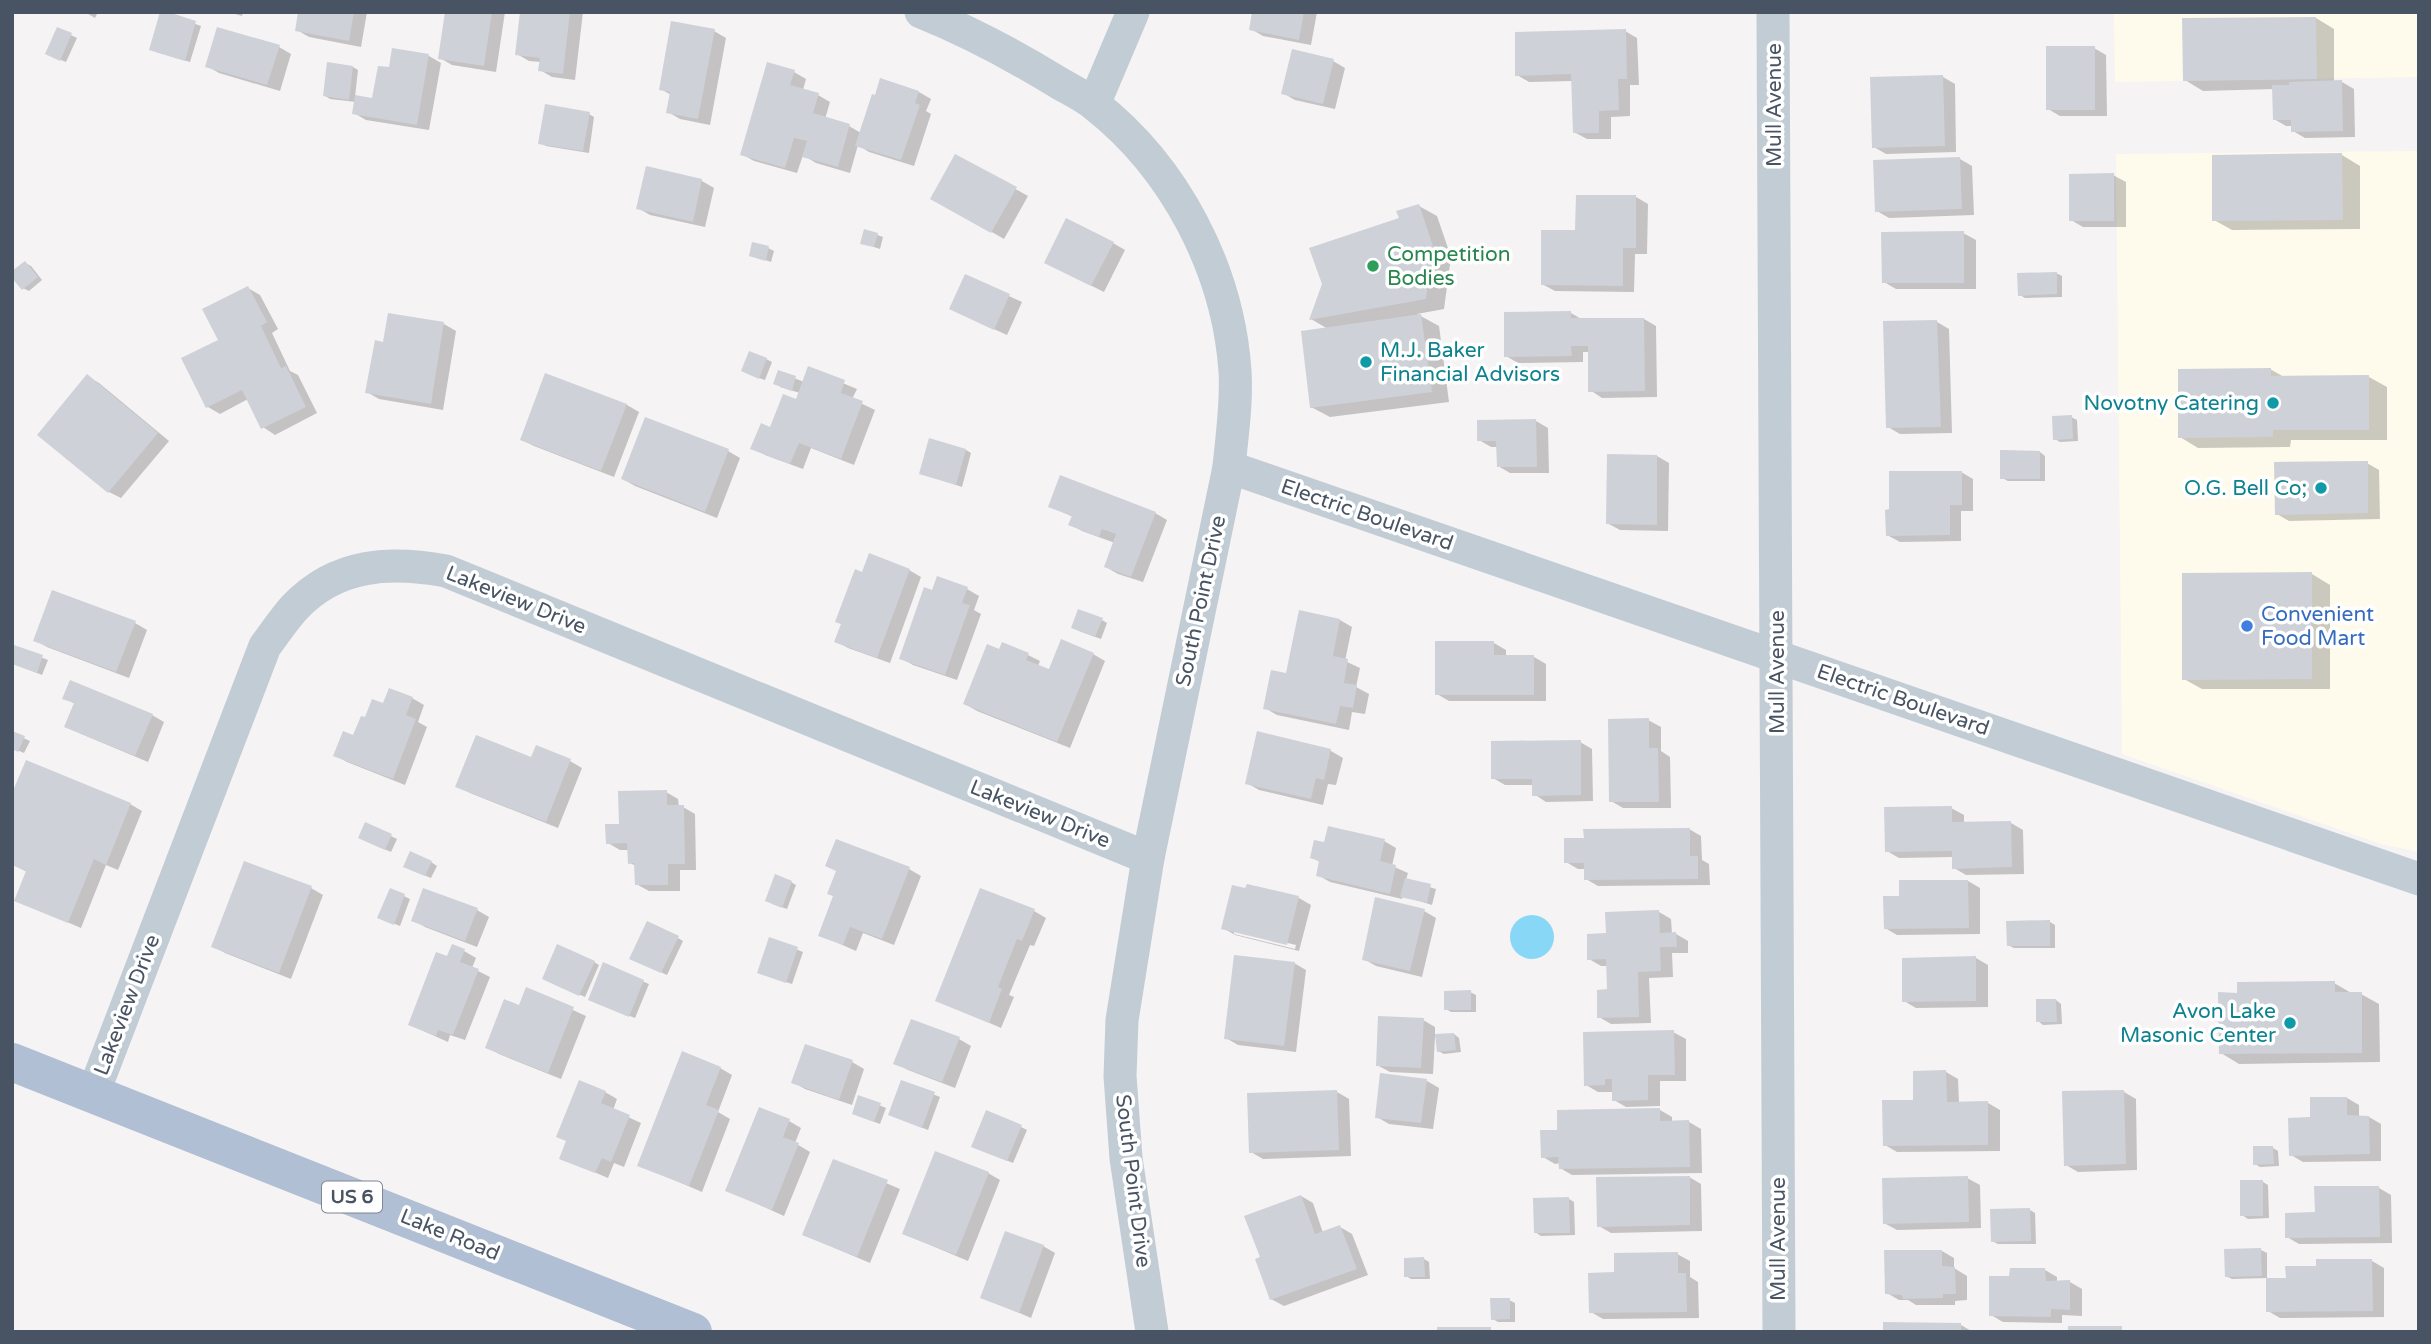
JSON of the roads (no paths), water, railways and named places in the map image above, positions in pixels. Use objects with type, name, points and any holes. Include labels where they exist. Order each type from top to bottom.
[{"type":"main road","name":"Lake Road","points":[[12,1062],[693,1332]]},
{"type":"street","name":"South Point Drive","points":[[921,12],[1029,65],[1094,104],[1134,141],[1174,191],[1205,248],[1216,278],[1232,340],[1236,404],[1229,467],[1148,858],[1122,1020],[1120,1076],[1126,1158],[1152,1332]]},
{"type":"street","points":[[1094,104],[1133,12]]},
{"type":"street","name":"Mull Avenue","points":[[1773,12],[1779,1332]]},
{"type":"street","name":"Electric Boulevard","points":[[1229,467],[2419,879]]},
{"type":"street","name":"Lakeview Drive","points":[[93,1094],[265,646],[295,608],[314,590],[338,577],[376,565],[412,565],[446,571],[1148,858]]},
{"type":"water","points":[[1532,915],[1547,922],[1554,937],[1547,952],[1532,959],[1517,952],[1510,937],[1517,922]]},
{"type":"place","name":"Competition Bodies","points":[[1373,266]]},
{"type":"place","name":"M.J. Baker Financial Advisors","points":[[1366,362]]},
{"type":"place","name":"Novotny Catering","points":[[2273,403]]},
{"type":"place","name":"O.G. Bell Co;","points":[[2321,488]]},
{"type":"place","name":"Convenient Food Mart","points":[[2247,626]]},
{"type":"place","name":"Avon Lake Masonic Center","points":[[2290,1023]]}]
